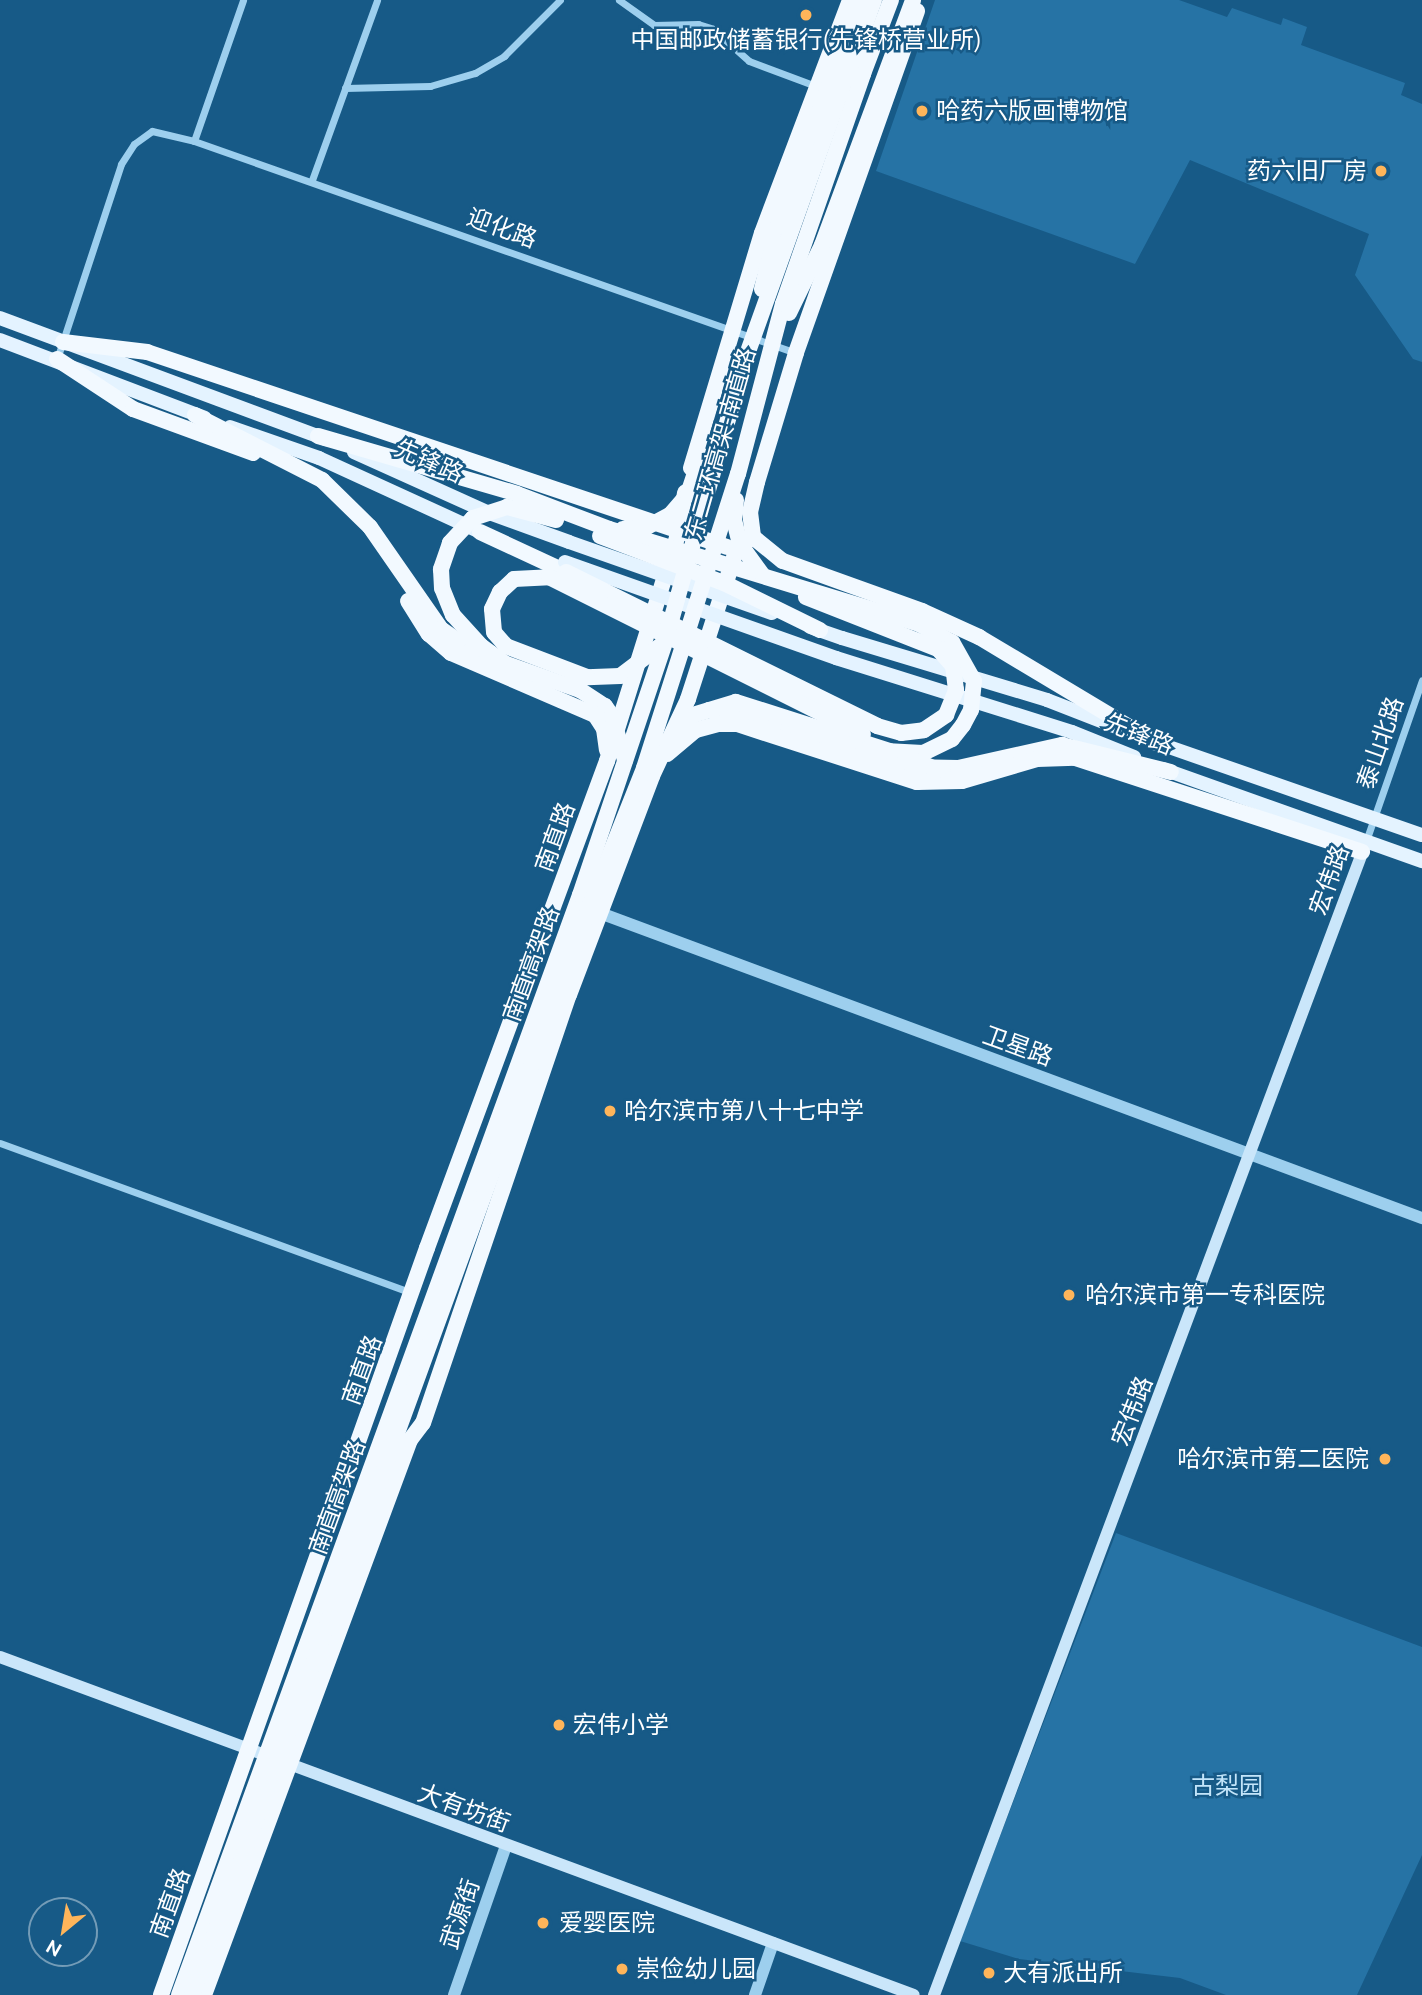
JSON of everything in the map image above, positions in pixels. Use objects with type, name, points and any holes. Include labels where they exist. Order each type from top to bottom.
[{"type":"highway","points":[[609,529],[647,527],[670,515],[688,494],[762,233],[850,0]]},
{"type":"highway","points":[[745,360],[777,228],[860,0]]},
{"type":"highway","name":"东二环高架-南直路","points":[[591,903],[601,824],[666,642],[745,360],[874,0]]},
{"type":"highway","name":"东二环高架-南直路","points":[[591,903],[648,772],[738,474],[766,362],[891,0]]},
{"type":"highway","points":[[766,362],[822,245],[913,0]]},
{"type":"highway","points":[[920,0],[796,354],[750,512],[754,537],[769,554],[802,569],[922,611],[979,637],[1156,743]]},
{"type":"highway","points":[[63,342],[147,352],[678,534],[737,548]]},
{"type":"highway","points":[[57,359],[133,409],[315,476]]},
{"type":"highway","points":[[195,415],[315,476],[340,496],[385,546],[441,629],[471,650],[596,699],[612,716],[625,760]]},
{"type":"highway","points":[[318,436],[517,494],[609,529],[919,624],[952,642],[963,654],[974,681],[971,710],[963,725],[952,739],[923,753],[890,751],[753,705],[736,702],[705,710],[679,724],[648,772]]},
{"type":"highway","points":[[622,515],[648,518],[660,513],[678,495],[697,459]]},
{"type":"highway","name":"南直路","points":[[161,1995],[414,1293],[427,1248],[607,761],[678,534],[697,459]]},
{"type":"highway","points":[[480,532],[566,567],[877,726],[901,733],[938,723],[946,715],[956,690],[947,657],[923,640],[768,580],[740,544],[734,520],[738,474]]},
{"type":"highway","points":[[340,496],[441,647],[596,715],[607,740],[607,761]]},
{"type":"highway","points":[[504,663],[453,615],[442,588],[441,569],[457,532],[473,518],[507,507],[529,510],[724,583],[820,630]]},
{"type":"highway","points":[[204,1995],[286,1766],[410,1440],[423,1423],[591,903],[648,772],[688,699],[737,548],[754,537]]},
{"type":"highway","points":[[666,642],[620,676],[587,677],[506,646],[494,632],[492,609],[500,592],[514,579],[549,577],[937,770]]},
{"type":"highway","points":[[705,710],[756,719],[908,767],[937,770],[1062,745],[1171,772]]},
{"type":"highway","points":[[648,772],[684,738],[718,724],[737,724],[917,782],[961,781],[1037,759],[1075,758],[1364,846]]},
{"type":"highway","points":[[427,1248],[445,1224],[568,892],[601,824]]},
{"type":"highway","points":[[423,1423],[422,1402],[614,868],[622,827]]},
{"type":"highway","name":"南直高架路","points":[[179,1995],[591,903]]},
{"type":"highway","name":"南直高架路","points":[[192,1995],[591,903]]},
{"type":"main road","name":"先锋路","points":[[0,318],[318,436],[489,513],[842,638],[1048,700],[1156,743],[1422,835]]},
{"type":"main road","name":"先锋路","points":[[0,340],[57,359],[195,415],[319,458],[480,532]]},
{"type":"main road","name":"先锋路","points":[[566,567],[836,659],[1072,732],[1364,846],[1422,861]]},
{"type":"main road","name":"宏伟路","points":[[934,1995],[1251,1155],[1364,846]]},
{"type":"main road","name":"大有坊街","points":[[0,1657],[286,1766],[914,1995]]},
{"type":"street","points":[[194,141],[243,0]]},
{"type":"street","points":[[312,180],[377,0]]},
{"type":"street","points":[[345,88],[430,86],[475,74],[505,56],[560,0]]},
{"type":"street","points":[[619,0],[654,25],[698,24],[713,29],[749,61],[817,86]]},
{"type":"street","name":"迎化路","points":[[57,359],[121,164],[134,144],[152,131],[194,141],[312,180],[731,338],[796,354]]},
{"type":"street","name":"泰山北路","points":[[1364,846],[1422,680]]},
{"type":"street","points":[[607,761],[648,772]]},
{"type":"street","name":"卫星路","points":[[591,903],[1422,1218]]},
{"type":"street","points":[[0,1143],[414,1293]]},
{"type":"street","name":"武源街","points":[[454,1995],[506,1846]]},
{"type":"street","points":[[755,1995],[773,1943]]},
{"type":"green space","points":[[935,0],[1179,0],[1227,17],[1232,8],[1281,25],[1283,18],[1307,27],[1301,45],[1405,83],[1401,95],[1422,104],[1422,362],[1413,359],[1355,275],[1369,234],[1190,160],[1135,264],[876,171]]},
{"type":"green space","name":"古梨园","points":[[1116,1533],[1422,1647],[1422,1855],[1357,1995],[1226,1995],[1180,1978],[1019,1959],[960,1941]]},
{"type":"place","name":"中国邮政储蓄银行(先锋桥营业所)","points":[[806,15]]},
{"type":"place","name":"哈药六版画博物馆","points":[[922,111]]},
{"type":"place","name":"药六旧厂房","points":[[1381,171]]},
{"type":"place","name":"哈尔滨市第八十七中学","points":[[610,1111]]},
{"type":"place","name":"哈尔滨市第一专科医院","points":[[1069,1295]]},
{"type":"place","name":"哈尔滨市第二医院","points":[[1385,1459]]},
{"type":"place","name":"宏伟小学","points":[[559,1725]]},
{"type":"place","name":"爱婴医院","points":[[543,1923]]},
{"type":"place","name":"崇俭幼儿园","points":[[622,1969]]},
{"type":"place","name":"大有派出所","points":[[989,1973]]}]
